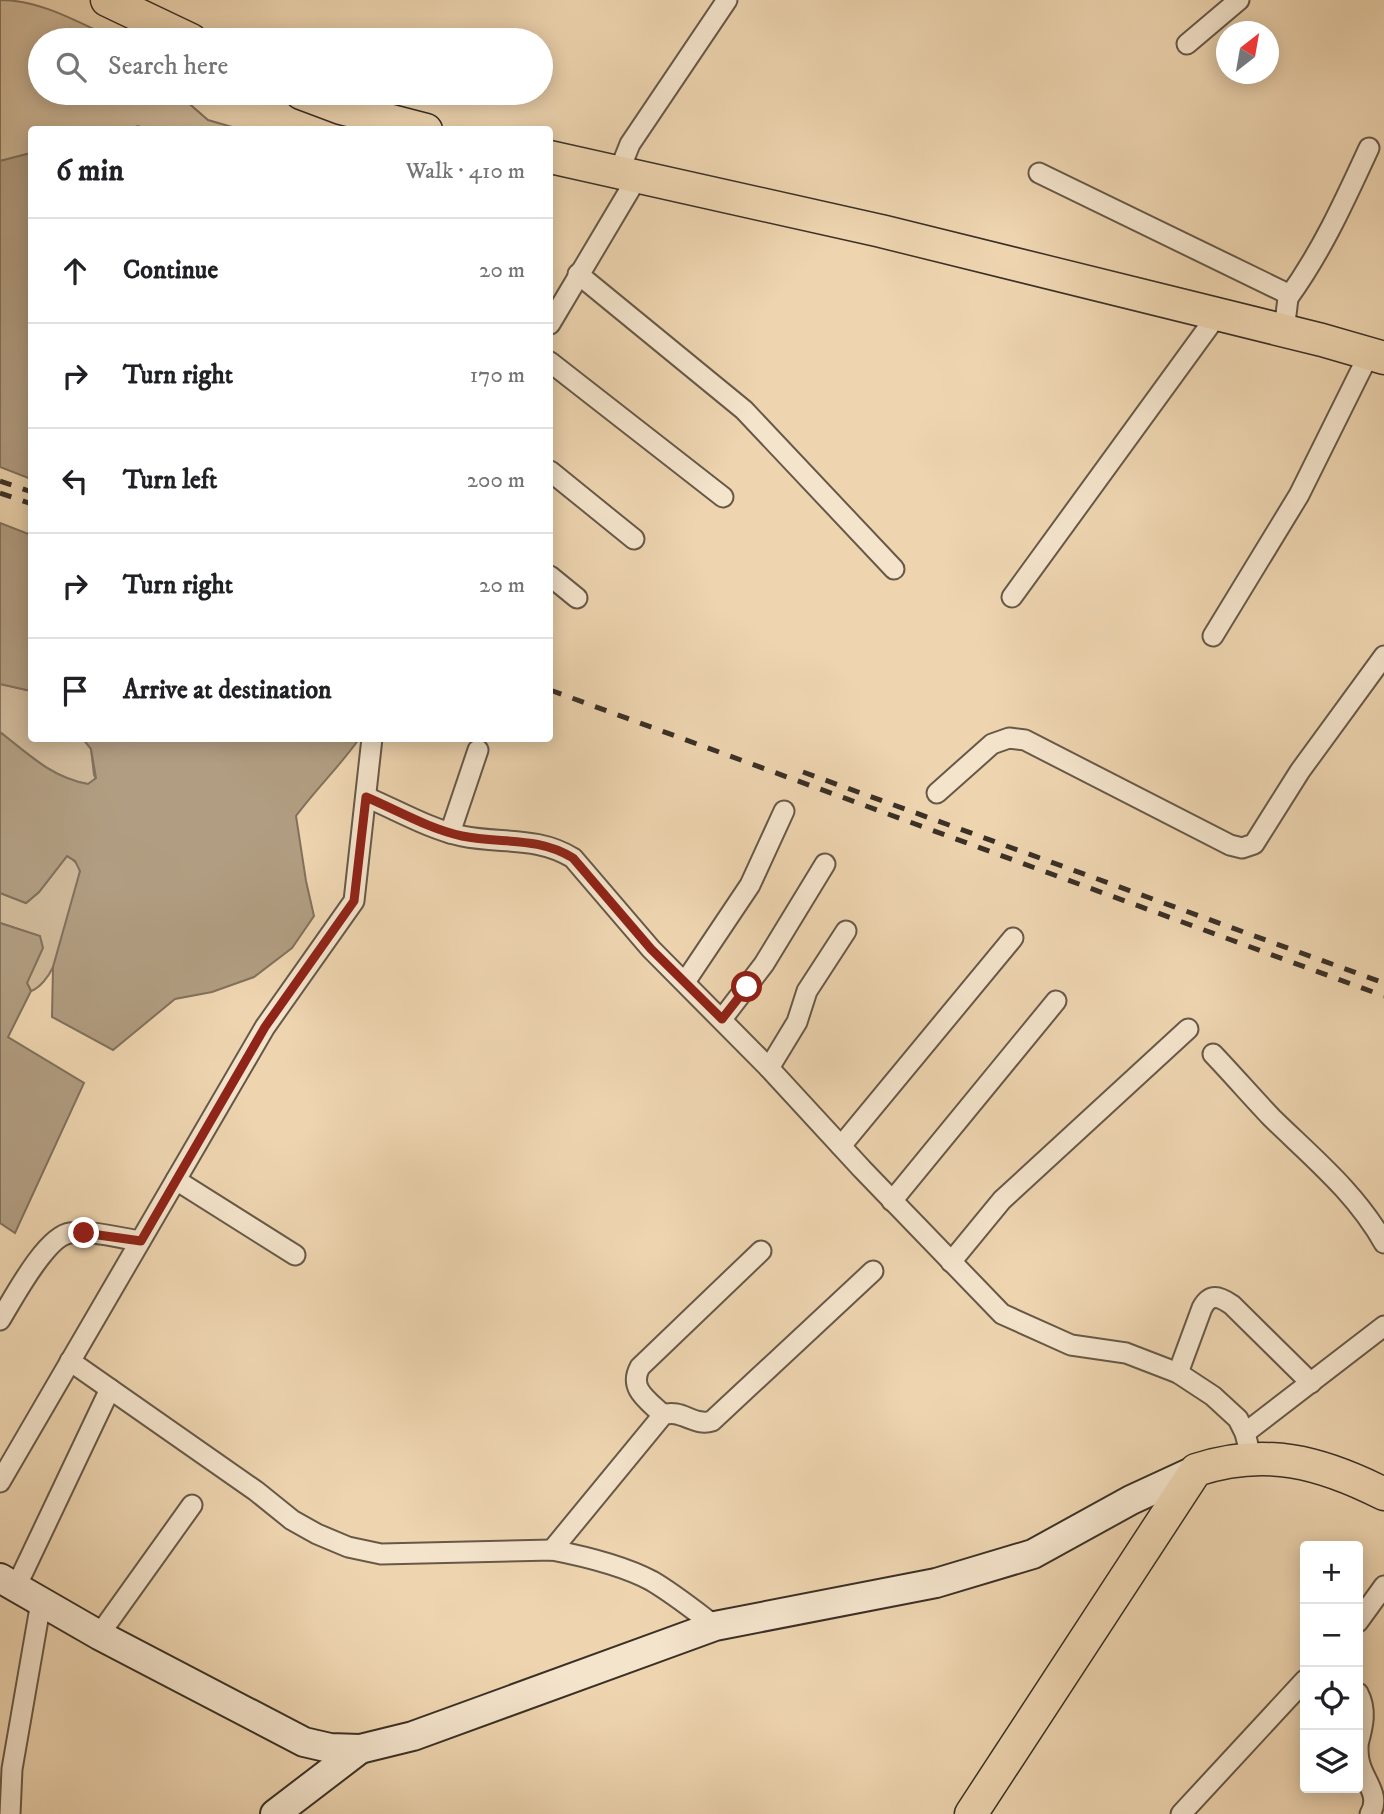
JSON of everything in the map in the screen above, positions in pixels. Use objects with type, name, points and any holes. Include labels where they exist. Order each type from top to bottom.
[{"type":"main road","points":[[107,0],[166,28]]},
{"type":"main road","points":[[333,105],[411,126]]},
{"type":"main road","points":[[553,158],[881,231],[1376,356]]},
{"type":"main road","points":[[8,1582],[99,1635],[304,1742],[330,1748],[360,1749],[413,1736],[715,1626],[936,1583],[1033,1554],[1131,1500],[1219,1462],[1248,1445],[1352,1478],[1384,1494]]},
{"type":"main road","points":[[971,1814],[1196,1470]]},
{"type":"main road","points":[[275,1814],[360,1749]]},
{"type":"street","points":[[553,319],[633,175],[624,159],[630,144],[727,0]]},
{"type":"street","points":[[1187,44],[1239,0]]},
{"type":"street","points":[[1284,331],[1288,298],[1332,228],[1369,148]]},
{"type":"street","points":[[1039,173],[1272,285],[1284,292],[1288,298]]},
{"type":"street","points":[[578,274],[744,410],[894,569]]},
{"type":"street","points":[[1012,597],[1218,314]]},
{"type":"street","points":[[1213,636],[1299,495],[1376,356]]},
{"type":"street","points":[[553,364],[723,496]]},
{"type":"street","points":[[553,473],[634,539]]},
{"type":"street","points":[[553,578],[577,598]]},
{"type":"street","points":[[937,793],[992,744],[1009,738],[1025,740],[1230,845],[1242,848],[1254,844],[1300,771],[1384,656]]},
{"type":"street","points":[[0,1482],[265,1027],[354,901],[372,742]]},
{"type":"street","points":[[450,833],[478,750]]},
{"type":"street","points":[[366,797],[450,833],[544,844],[573,858],[625,920],[1002,1314],[1071,1345],[1126,1353],[1178,1373],[1228,1408],[1238,1419],[1248,1445],[1311,1383],[1384,1326]]},
{"type":"street","points":[[685,982],[750,885],[785,811]]},
{"type":"street","points":[[722,1019],[764,964],[825,864]]},
{"type":"street","points":[[769,1068],[797,1022],[807,991],[846,931]]},
{"type":"street","points":[[841,1146],[1013,938]]},
{"type":"street","points":[[892,1201],[1056,1001]]},
{"type":"street","points":[[951,1262],[1002,1200],[1188,1029]]},
{"type":"street","points":[[1213,1054],[1360,1204],[1384,1243]]},
{"type":"street","points":[[176,1180],[295,1255]]},
{"type":"street","points":[[0,1320],[42,1256],[68,1233],[141,1241]]},
{"type":"street","points":[[663,1415],[637,1387],[635,1377],[640,1367],[761,1251]]},
{"type":"street","points":[[552,1550],[663,1415],[679,1413],[705,1424],[712,1421],[873,1271]]},
{"type":"street","points":[[1178,1373],[1202,1308],[1207,1299],[1214,1296],[1232,1305],[1311,1383]]},
{"type":"street","points":[[70,1361],[256,1491],[292,1520],[348,1548],[382,1554],[552,1550],[578,1555],[649,1579],[715,1626]]},
{"type":"street","points":[[8,1582],[110,1389]]},
{"type":"street","points":[[99,1635],[192,1505]]},
{"type":"street","points":[[1363,1615],[1384,1586]]},
{"type":"street","points":[[10,1814],[12,1769],[41,1602]]},
{"type":"street","points":[[1181,1814],[1300,1685]]},
{"type":"street","points":[[1363,1772],[1376,1804]]},
{"type":"shaded area","points":[[0,0],[45,8],[91,28],[28,28],[28,105],[191,105],[208,120],[229,126],[28,126],[28,154],[0,161]]},
{"type":"shaded area","points":[[28,154],[28,478],[0,467],[0,161]]},
{"type":"shaded area","points":[[0,523],[28,534],[28,690],[0,684]]},
{"type":"shaded area","points":[[0,684],[28,690],[28,742],[85,742],[91,749],[96,779],[88,784],[52,771],[0,732]]},
{"type":"shaded area","points":[[0,732],[52,771],[88,784],[96,778],[91,749],[85,742],[357,742],[296,816],[314,916],[292,948],[254,977],[212,992],[175,999],[113,1050],[52,1017],[53,967],[80,871],[75,861],[67,856],[39,892],[26,903],[0,893]]},
{"type":"shaded area","points":[[67,856],[76,862],[80,869],[73,904],[53,967],[44,981],[31,991],[27,983],[39,936],[0,923],[0,893],[26,903],[39,892]]},
{"type":"shaded area","points":[[0,923],[40,936],[43,948],[27,983],[31,991],[8,1037],[84,1083],[15,1233],[0,1223]]},
{"type":"railway","points":[[0,481],[28,491]]},
{"type":"railway","points":[[0,493],[28,503]]},
{"type":"railway","points":[[553,691],[1384,996]]},
{"type":"railway","points":[[803,772],[1384,983]]},
{"type":"route","points":[[84,1233],[141,1241],[265,1027],[354,901],[366,797],[450,833],[544,844],[559,849],[583,868],[651,949],[722,1019],[747,987]]}]
